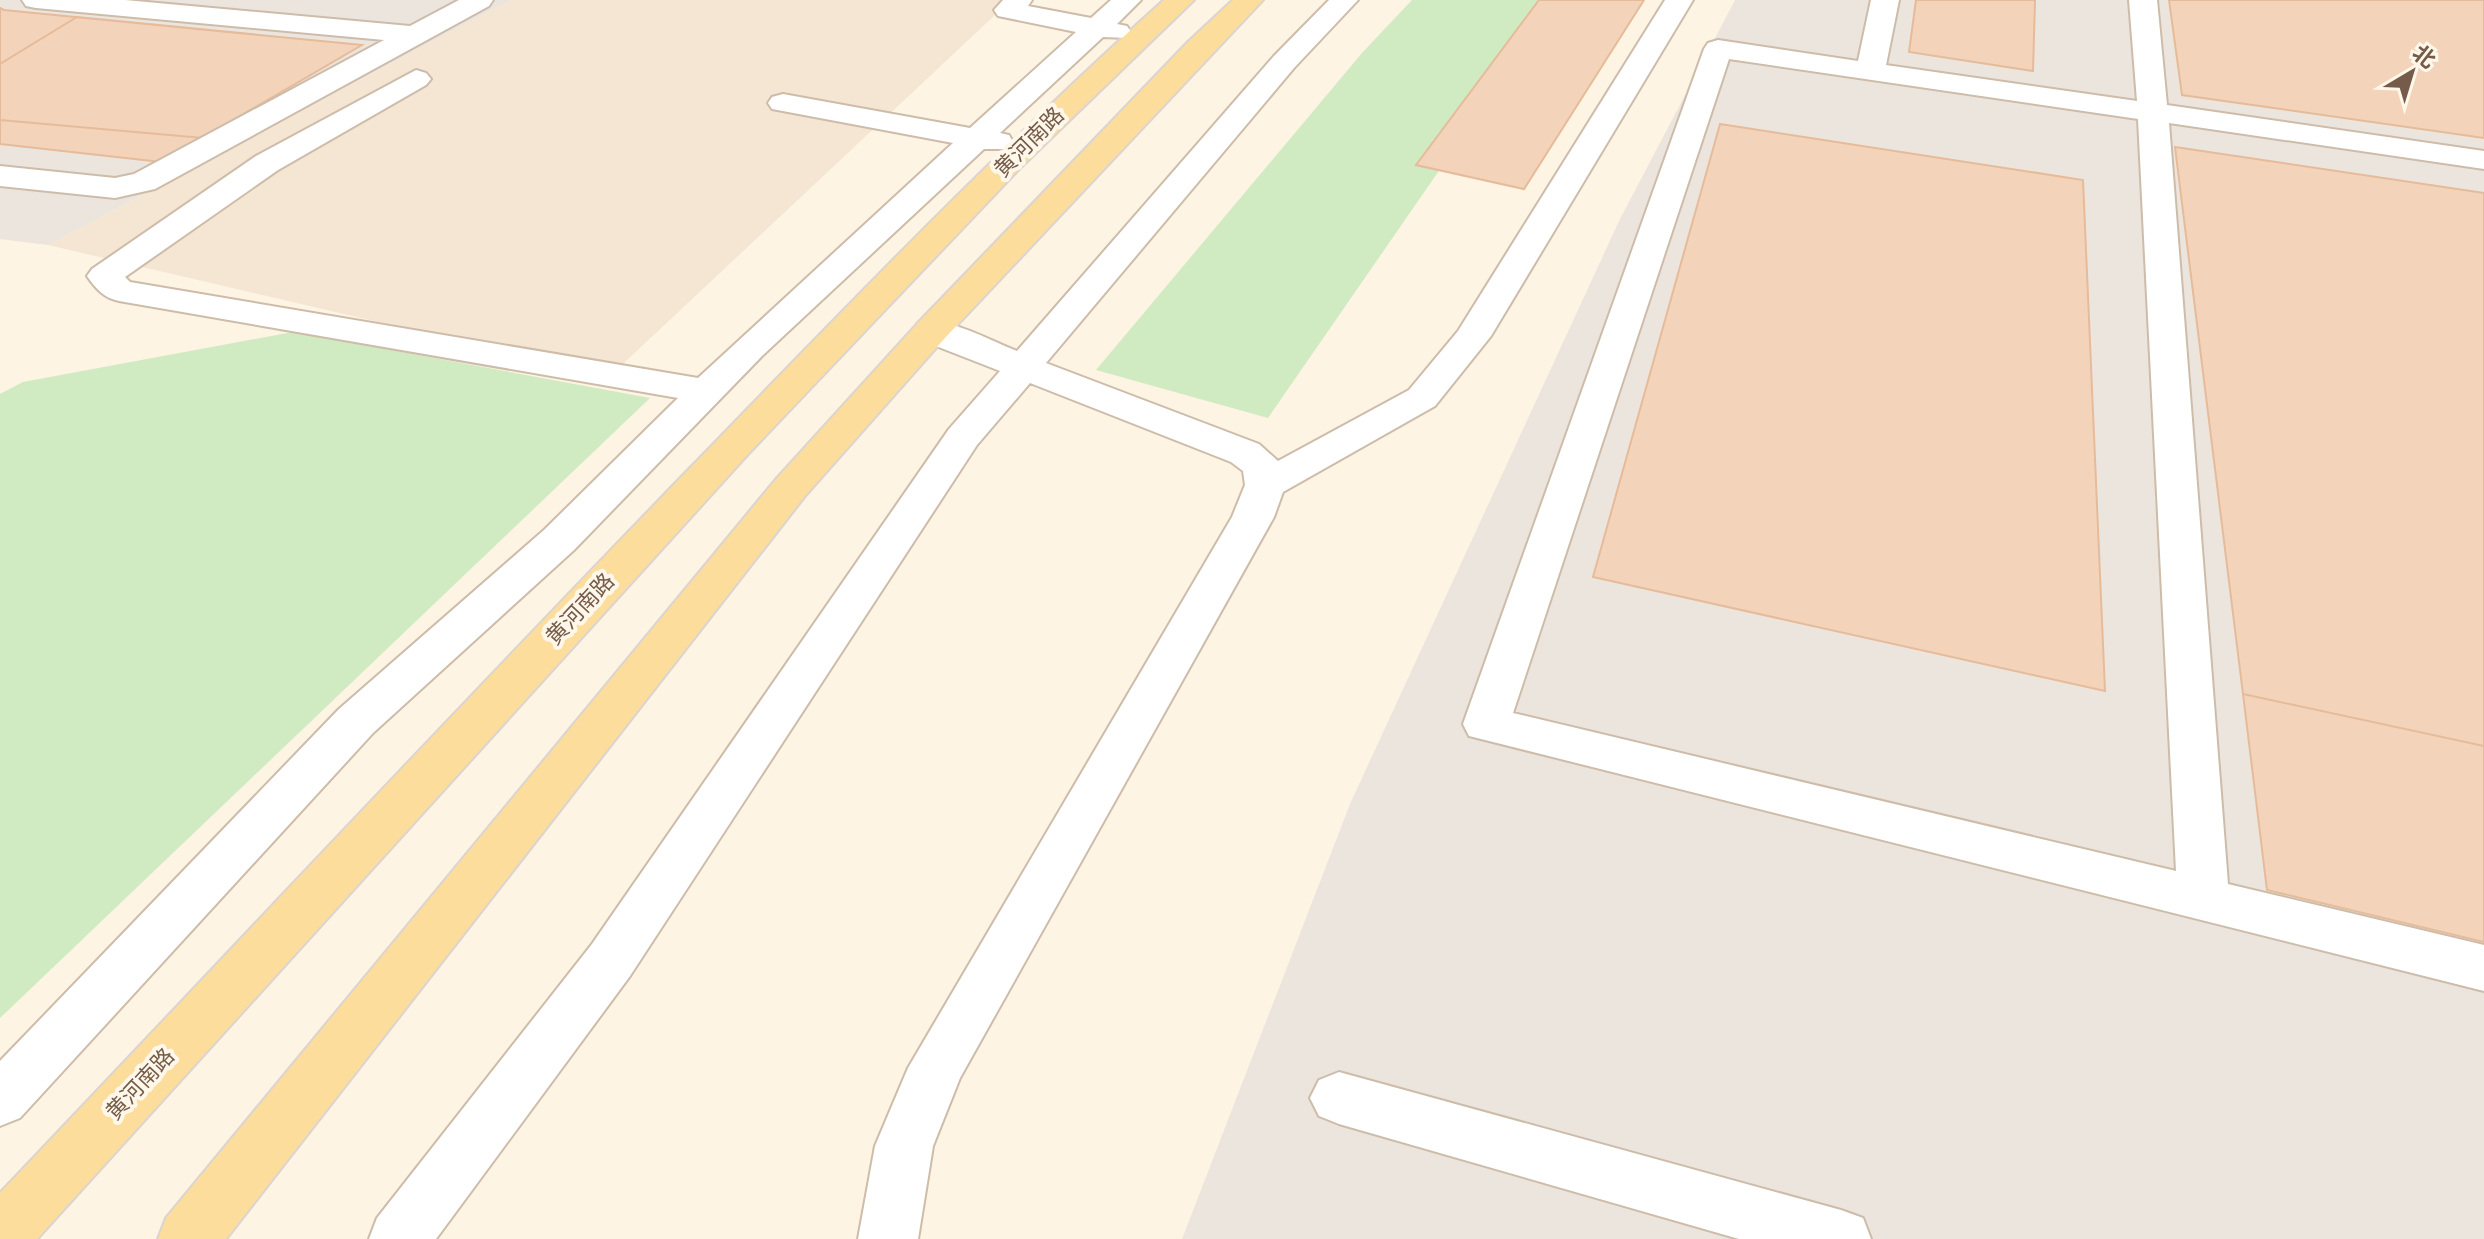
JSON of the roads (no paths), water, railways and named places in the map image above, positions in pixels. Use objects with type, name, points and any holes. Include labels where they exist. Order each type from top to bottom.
[{"type":"main road","name":"黄河南路","points":[[0,1236],[633,552],[1023,147],[1133,18],[1180,0]]},
{"type":"main road","points":[[188,1239],[791,487],[931,331],[1198,48],[1249,0]]},
{"type":"street","points":[[36,0],[160,5],[416,35]]},
{"type":"street","points":[[0,176],[115,188],[144,182],[479,0]]},
{"type":"street","points":[[1018,0],[1008,10],[1095,27],[1133,18]]},
{"type":"street","points":[[399,1239],[611,960],[963,437],[1274,74],[1344,0]]},
{"type":"street","points":[[1265,485],[1422,398],[1473,336],[1679,0]]},
{"type":"street","points":[[1870,71],[1885,0]]},
{"type":"street","points":[[2143,0],[2153,112],[2203,899]]},
{"type":"street","points":[[0,1100],[356,721],[559,540],[706,391],[1095,27]]},
{"type":"street","points":[[2484,160],[1718,49],[1486,724],[2484,968]]},
{"type":"street","points":[[416,79],[267,163],[104,276],[119,291],[706,391]]},
{"type":"street","points":[[783,103],[1023,147]]},
{"type":"street","points":[[888,1239],[904,1146],[936,1068],[1253,517],[1265,485],[1262,466],[1245,453],[931,331]]},
{"type":"street","points":[[1339,1098],[1841,1239]]}]
